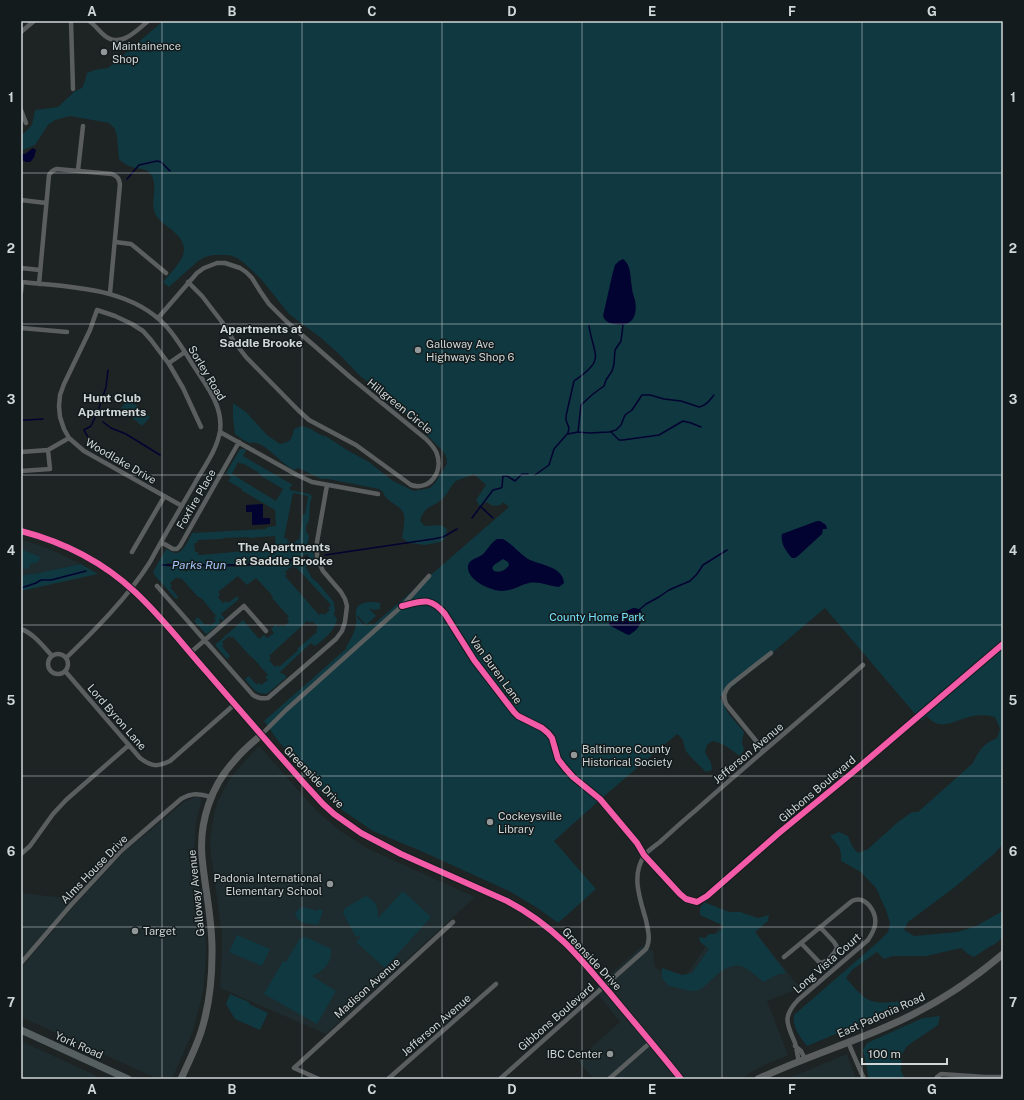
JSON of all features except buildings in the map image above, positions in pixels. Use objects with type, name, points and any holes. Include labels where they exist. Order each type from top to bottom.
[{"type":"main road","name":"York Road","points":[[21,1030],[128,1079]]},
{"type":"street","points":[[21,32],[34,21]]},
{"type":"street","points":[[72,21],[73,89]]},
{"type":"street","points":[[89,21],[104,35],[110,39],[116,40],[124,39],[148,21]]},
{"type":"street","points":[[21,110],[26,123]]},
{"type":"street","points":[[78,170],[83,126]]},
{"type":"street","points":[[39,284],[50,172],[57,169],[112,174],[119,180],[110,293]]},
{"type":"street","points":[[21,200],[46,203]]},
{"type":"street","points":[[115,242],[131,244],[166,273]]},
{"type":"street","name":"Hillgreen Circle","points":[[158,318],[188,282],[204,268],[217,263],[226,263],[246,272],[252,278],[269,304],[286,321],[350,377],[433,446],[437,454],[438,464],[437,473],[433,479],[423,486],[411,485],[356,445],[309,420],[246,357],[202,296],[188,282]]},
{"type":"street","points":[[21,268],[40,270]]},
{"type":"street","points":[[21,282],[21,292]]},
{"type":"street","name":"Sorley Road","points":[[21,282],[110,293],[144,308],[158,318],[172,334],[214,396],[219,409],[220,432],[212,453],[143,572],[131,589],[90,635],[66,658]]},
{"type":"street","name":"Woodlake Drive","points":[[169,363],[143,331],[115,316],[97,310],[90,330],[64,384],[58,406],[60,417],[69,438],[76,445],[90,456],[182,506]]},
{"type":"street","points":[[21,328],[67,332]]},
{"type":"street","points":[[185,352],[169,363],[183,388],[201,427]]},
{"type":"street","points":[[220,432],[312,482],[378,494]]},
{"type":"street","points":[[21,452],[48,450],[69,438]]},
{"type":"street","name":"Foxfire Place","points":[[161,542],[173,549],[177,549],[180,546],[239,442]]},
{"type":"street","points":[[21,471],[50,469],[48,450]]},
{"type":"street","points":[[157,586],[253,695],[262,699],[268,698],[336,639],[342,631],[345,622],[345,599],[338,588],[323,571],[317,558],[317,542],[327,485]]},
{"type":"street","points":[[132,552],[164,496]]},
{"type":"street","name":"Greenside Drive","points":[[21,531],[51,540],[80,553],[110,572],[131,589],[153,610],[323,804],[346,823],[361,834],[386,847],[507,901],[544,924],[564,941],[681,1079]]},
{"type":"street","name":"Galloway Avenue","points":[[181,1079],[202,1030],[206,1015],[212,967],[212,937],[202,856],[204,820],[211,797],[225,771],[248,746],[262,735],[286,710],[402,606],[429,576]]},
{"type":"street","name":"Van Buren Lane","points":[[402,606],[422,601],[432,602],[441,608],[474,660],[514,712],[518,716],[542,728],[548,733],[552,738],[558,759],[565,768],[573,777],[600,798],[637,843],[644,855]]},
{"type":"street","points":[[190,653],[244,606],[266,631]]},
{"type":"street","points":[[21,629],[34,637],[52,656]]},
{"type":"street","name":"Gibbons Boulevard","points":[[500,1079],[646,949],[649,939],[648,930],[636,876],[644,855],[686,899],[697,902],[702,900],[1003,644]]},
{"type":"street","points":[[763,751],[726,704],[724,694],[730,685],[771,653]]},
{"type":"street","points":[[58,654],[63,655],[66,658],[68,664],[65,671],[61,674],[57,674],[48,668],[49,659],[52,656],[58,654]]},
{"type":"street","name":"Jefferson Avenue","points":[[644,855],[763,751],[827,698],[863,665]]},
{"type":"street","name":"Lord Byron Lane","points":[[65,671],[140,758],[149,764],[156,766],[170,760],[235,704]]},
{"type":"street","points":[[21,854],[30,846],[53,814],[66,800],[129,744]]},
{"type":"street","name":"Alms House Drive","points":[[21,963],[71,905],[121,851],[181,798],[192,793],[211,797]]},
{"type":"street","name":"Long Vista Court","points":[[784,957],[856,899],[866,902],[875,916],[874,930],[868,940],[798,1000],[791,1008],[788,1022],[789,1028],[796,1046],[796,1053],[802,1060]]},
{"type":"street","name":"Madison Avenue","points":[[319,1079],[294,1068],[453,922]]},
{"type":"street","name":"Long Vista Court","points":[[801,943],[820,964],[823,963],[836,952],[837,947],[820,927]]},
{"type":"street","name":"East Padonia Road","points":[[758,1079],[897,1022],[922,1010],[962,985],[1002,956]]},
{"type":"street","name":"Jefferson Avenue","points":[[388,1079],[496,984]]},
{"type":"street","points":[[609,1079],[651,1042]]},
{"type":"street","points":[[848,1042],[864,1079]]},
{"type":"street","points":[[936,1077],[941,1074],[1003,1077]]},
{"type":"shaded area","points":[[33,148],[36,150],[31,161],[26,162],[22,160],[21,154],[25,154]]},
{"type":"shaded area","points":[[623,259],[628,265],[630,272],[636,311],[632,320],[620,325],[608,322],[603,316],[615,265]]},
{"type":"shaded area","points":[[263,504],[263,518],[270,518],[270,524],[252,525],[252,512],[246,512],[246,505]]},
{"type":"shaded area","points":[[820,521],[826,525],[827,529],[823,529],[822,534],[798,556],[792,558],[784,547],[782,534]]},
{"type":"shaded area","points":[[497,539],[503,539],[528,559],[550,567],[560,573],[563,577],[564,583],[559,587],[540,583],[529,583],[502,591],[480,584],[471,576],[468,571],[468,566],[472,560],[482,555]],"holes":[[[503,559],[508,562],[509,565],[503,571],[494,571],[492,568]]]},
{"type":"shaded area","points":[[21,540],[54,551],[81,564],[21,575]]},
{"type":"shaded area","points":[[633,608],[639,609],[642,613],[637,629],[632,633],[629,635],[626,634],[609,625],[610,619]]},
{"type":"shaded area","name":"Padonia International Elementary School","points":[[258,747],[261,748],[315,809],[339,830],[367,848],[475,897],[326,1034],[220,988],[222,934],[210,841],[214,813],[218,801],[229,780]]},
{"type":"shaded area","points":[[197,797],[202,800],[196,821],[194,855],[205,926],[206,950],[203,992],[193,1031],[172,1079],[158,1079],[21,1017],[21,968],[74,906],[123,853],[184,802]]},
{"type":"shaded area","points":[[21,893],[74,899],[21,959]]},
{"type":"shaded area","points":[[727,915],[745,919],[800,988],[767,1001],[788,1055],[758,1068],[741,1079],[594,1079],[577,1060],[620,1022],[594,989],[643,945],[653,951],[655,967],[681,983]]},
{"type":"shaded area","points":[[21,1041],[82,1069],[103,1079],[21,1079]]},
{"type":"shaded area","points":[[847,1054],[856,1079],[787,1079]]},
{"type":"green space","name":"County Home Park","points":[[163,21],[1003,21],[1003,844],[994,854],[955,887],[908,922],[904,930],[914,936],[958,932],[976,926],[1003,911],[1003,937],[995,944],[974,957],[961,948],[926,956],[893,956],[884,959],[877,952],[852,970],[846,978],[860,993],[871,1001],[883,1003],[901,1001],[907,1002],[893,1010],[807,1046],[797,1032],[794,1024],[794,1015],[878,942],[888,932],[890,923],[876,888],[861,872],[841,861],[839,847],[830,836],[839,832],[848,836],[852,846],[858,853],[868,849],[898,822],[912,812],[918,812],[973,763],[977,754],[982,748],[997,738],[1000,729],[995,717],[982,715],[973,716],[949,724],[937,724],[927,716],[921,721],[825,608],[720,697],[728,713],[744,732],[742,742],[744,750],[740,756],[724,745],[712,741],[707,745],[705,752],[711,763],[712,770],[706,772],[687,753],[683,740],[677,734],[554,841],[596,889],[558,923],[539,909],[511,892],[373,831],[332,803],[320,791],[276,738],[264,721],[347,648],[346,647],[355,630],[356,611],[359,605],[365,602],[380,603],[380,609],[374,610],[369,608],[376,616],[366,625],[357,615],[364,625],[367,626],[372,623],[372,626],[509,507],[503,502],[501,505],[493,506],[486,502],[480,507],[476,500],[486,485],[474,474],[456,481],[444,497],[427,509],[422,515],[420,521],[425,526],[441,525],[447,529],[446,537],[441,542],[425,545],[409,543],[402,538],[404,520],[403,512],[387,499],[383,492],[379,489],[321,479],[298,468],[295,470],[284,463],[267,448],[243,440],[235,434],[233,403],[246,412],[267,435],[280,444],[290,440],[294,429],[301,426],[309,428],[369,462],[393,481],[414,491],[430,488],[447,464],[446,456],[425,433],[422,426],[409,417],[386,395],[360,376],[321,338],[289,314],[261,279],[237,258],[229,255],[213,255],[205,257],[198,261],[169,287],[163,282],[180,261],[184,248],[182,242],[177,235],[156,216],[153,206],[154,181],[149,172],[134,168],[123,163],[119,159],[115,129],[109,123],[70,116],[55,120],[48,125],[35,145],[21,151],[21,136],[32,125],[35,110],[58,107],[75,91],[82,88],[87,73],[94,70],[108,68]]},
{"type":"green space","points":[[129,399],[150,417],[142,426],[121,408]]},
{"type":"green space","points":[[240,449],[246,450],[243,456],[293,485],[290,487],[290,490],[310,494],[312,497],[306,532],[309,536],[307,548],[313,548],[316,565],[308,565],[306,567],[312,578],[334,602],[334,615],[337,619],[329,634],[315,646],[311,643],[280,672],[287,677],[268,693],[264,694],[257,692],[245,679],[249,676],[256,684],[259,683],[261,685],[268,680],[265,677],[268,675],[233,637],[231,638],[229,636],[222,642],[224,644],[222,646],[230,656],[227,659],[215,645],[243,620],[259,639],[264,635],[267,638],[274,633],[271,629],[276,624],[278,627],[281,625],[283,627],[289,622],[287,619],[289,617],[272,598],[273,597],[271,594],[256,578],[247,585],[238,576],[218,592],[220,594],[218,597],[223,603],[226,601],[228,603],[237,596],[239,599],[221,614],[225,619],[223,621],[222,619],[219,619],[220,623],[206,634],[194,621],[198,617],[205,625],[208,624],[210,626],[216,621],[214,618],[216,616],[202,599],[198,597],[181,578],[179,579],[177,577],[170,583],[172,586],[170,587],[178,597],[176,599],[153,572],[166,549],[174,553],[178,553],[185,546],[192,533],[266,529],[267,527],[276,526],[275,510],[228,481],[231,477],[226,473]],"holes":[[[238,462],[241,464],[242,463],[283,489],[276,501],[232,474]],[[293,493],[308,496],[305,514],[303,514],[299,540],[296,540],[295,543],[287,542],[288,539],[284,538]],[[275,536],[276,551],[246,551],[198,555],[198,552],[195,552],[194,543],[197,543],[198,540]],[[308,554],[309,561],[293,561],[231,567],[185,566],[188,570],[186,572],[182,567],[167,567],[165,565],[168,563],[239,564],[291,558]],[[292,566],[294,568],[296,567],[331,605],[328,608],[330,610],[324,615],[322,613],[319,615],[285,576],[287,574],[285,572]],[[307,621],[310,623],[312,621],[318,627],[316,630],[317,632],[279,667],[277,665],[275,667],[269,660],[271,658],[269,656]]]},
{"type":"green space","points":[[21,549],[40,557],[38,562],[31,564],[28,569],[21,568]]},
{"type":"green space","points":[[81,564],[98,574],[21,591],[21,575]]},
{"type":"green space","points":[[403,891],[431,917],[385,968],[356,942],[362,935],[356,937],[343,913],[345,908],[366,896],[373,900],[376,905],[378,918]]},
{"type":"green space","points":[[704,902],[729,912],[740,912],[758,918],[769,915],[768,921],[755,932],[786,973],[776,975],[764,982],[747,969],[737,965],[724,970],[704,987],[696,991],[669,986],[662,978],[662,968],[682,975],[692,973],[709,949],[700,942],[699,937],[705,938],[709,934],[717,934],[724,926],[700,915],[700,908]]},
{"type":"green space","points":[[304,907],[316,911],[319,909],[323,911],[318,925],[304,923],[297,919],[295,914],[298,909]]},
{"type":"green space","points":[[237,935],[270,949],[262,966],[229,952]]},
{"type":"green space","points":[[306,937],[331,949],[329,962],[324,969],[312,976],[336,991],[317,1024],[264,994],[283,961],[286,962],[300,938]]},
{"type":"green space","points":[[230,994],[249,1002],[249,1004],[268,1013],[260,1030],[235,1019],[226,1004]]},
{"type":"green space","points":[[940,1016],[938,1025],[907,1046],[902,1054],[901,1071],[905,1079],[869,1079],[863,1050],[867,1043],[923,1018]]},
{"type":"waterway","points":[[127,179],[139,165],[157,161],[161,162],[170,171]]},
{"type":"waterway","points":[[578,432],[581,405],[604,386],[612,371],[615,350],[621,341],[623,325]]},
{"type":"waterway","points":[[535,475],[549,465],[554,449],[568,433],[569,428],[566,416],[574,381],[584,374],[594,362],[595,351],[589,326]]},
{"type":"waterway","points":[[101,448],[87,436],[84,430],[91,426],[98,411],[106,387],[108,370]]},
{"type":"waterway","points":[[568,434],[578,432],[609,432],[616,430],[621,425],[625,415],[632,410],[642,395],[650,395],[664,399],[681,401],[699,407],[706,404],[714,395]]},
{"type":"waterway","points":[[21,420],[43,419]]},
{"type":"waterway","points":[[611,432],[619,440],[623,440],[659,435],[683,421],[701,427]]},
{"type":"waterway","points":[[103,422],[160,455]]},
{"type":"waterway","points":[[472,518],[493,490],[502,487],[503,476],[507,476],[515,481],[522,474],[528,474]]},
{"type":"waterway","points":[[480,506],[493,518]]},
{"type":"waterway","name":"Parks Run","points":[[325,555],[433,539],[443,537],[457,529]]},
{"type":"waterway","points":[[639,610],[669,590],[690,581],[703,565],[727,550]]},
{"type":"waterway","name":"Parks Run","points":[[162,565],[240,565],[308,558]]},
{"type":"waterway","name":"Parks Run","points":[[21,588],[41,580],[51,580],[86,571]]},
{"type":"cycle path","points":[[21,531],[52,541],[82,554],[110,571],[123,581],[145,601],[302,781],[334,814],[361,833],[401,854],[515,905],[551,930],[587,966],[681,1079]]},
{"type":"cycle path","points":[[402,606],[425,601],[435,604],[440,608],[474,660],[514,712],[518,716],[542,728],[548,733],[552,738],[558,759],[565,768],[573,777],[600,799],[637,843],[644,855],[680,894],[686,899],[697,902],[707,896],[779,833],[852,773],[1003,644]]},
{"type":"place","name":"Maintainence Shop","points":[[104,52]]},
{"type":"place","name":"Galloway Ave Highways Shop 6","points":[[418,350]]},
{"type":"place","name":"Baltimore County Historical Society","points":[[574,755]]},
{"type":"place","name":"Cockeysville Library","points":[[490,822]]},
{"type":"place","name":"Padonia International Elementary School","points":[[330,884]]},
{"type":"place","name":"Target","points":[[135,931]]},
{"type":"place","name":"IBC Center","points":[[610,1054]]},
{"type":"district","name":"Apartments at Saddle Brooke","points":[[261,336]]},
{"type":"district","name":"Hunt Club Apartments","points":[[112,405]]},
{"type":"district","name":"The Apartments at Saddle Brooke","points":[[284,554]]}]
